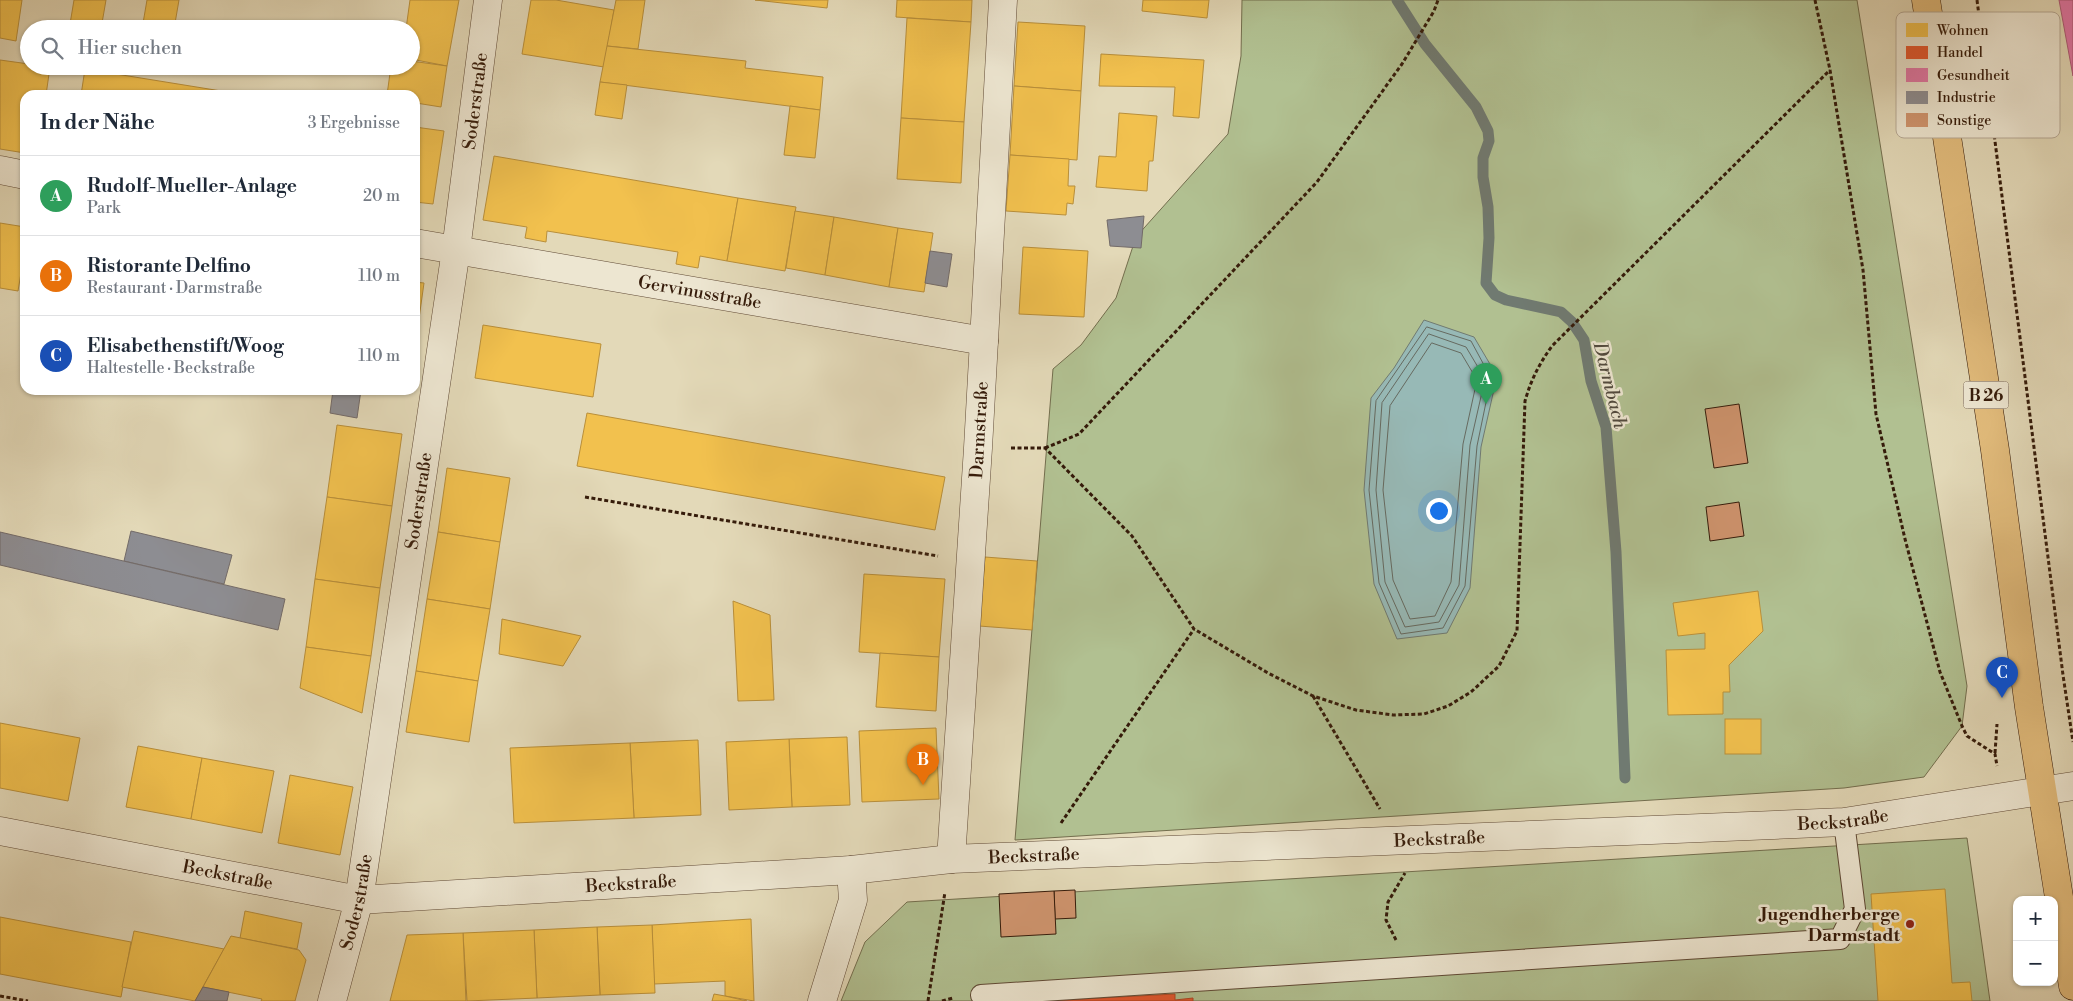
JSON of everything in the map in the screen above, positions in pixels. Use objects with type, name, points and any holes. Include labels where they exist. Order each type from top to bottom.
[{"type":"main road","name":"B 26","points":[[1947,138],[1992,431],[2042,791],[2073,986]]},
{"type":"street","name":"Soderstraße","points":[[332,1001],[359,900],[456,250],[488,0]]},
{"type":"street","name":"Darmstraße","points":[[951,859],[978,448],[1003,0]]},
{"type":"street","points":[[0,170],[20,174]]},
{"type":"street","name":"Gervinusstraße","points":[[420,244],[984,341]]},
{"type":"street","name":"Beckstraße","points":[[0,831],[359,900],[851,870],[951,859],[1844,822],[2073,786]]},
{"type":"street","points":[[822,1001],[852,900],[851,870]]},
{"type":"lane","points":[[981,995],[1840,939],[1855,909],[1844,822]]},
{"type":"path","points":[[978,448],[1045,448],[1079,434],[1316,182],[1402,64],[1434,11],[1438,0]]},
{"type":"path","points":[[1815,0],[1830,70],[1863,270],[1876,414],[1913,574],[1940,672],[1962,726],[1967,736],[1995,754]]},
{"type":"path","points":[[1045,448],[1132,536],[1194,629],[1268,673],[1313,696],[1356,710],[1393,715],[1424,714],[1448,706],[1471,692],[1499,666],[1517,631],[1525,401],[1530,382],[1541,361],[1552,346],[1830,70]]},
{"type":"path","points":[[1995,138],[2073,742]]},
{"type":"path","points":[[584,497],[970,562]]},
{"type":"path","points":[[1053,855],[1055,835],[1063,820],[1194,629]]},
{"type":"path","points":[[1997,722],[1995,754],[2003,797]]},
{"type":"path","points":[[928,1001],[951,859]]},
{"type":"path","points":[[0,996],[28,1001]]},
{"type":"green space","points":[[1242,0],[1857,0],[1967,686],[1962,726],[1924,777],[1844,788],[1015,840],[1053,369],[1081,345],[1116,298],[1136,237],[1228,134],[1241,56]]},
{"type":"green space","points":[[1967,838],[1990,1001],[841,1001],[865,942],[907,902]]},
{"type":"water","points":[[1424,320],[1474,337],[1497,376],[1481,447],[1470,588],[1447,633],[1397,639],[1374,584],[1364,490],[1371,398],[1394,368]]},
{"type":"building: Wohnen","points":[[0,0],[22,0],[16,41],[0,38]]},
{"type":"building: Wohnen","points":[[74,0],[106,0],[103,20],[71,20]]},
{"type":"building: Wohnen","points":[[147,0],[179,0],[176,20],[144,20]]},
{"type":"building: Wohnen","points":[[410,0],[459,0],[447,66],[420,61],[420,20],[407,20]]},
{"type":"building: Wohnen","points":[[531,0],[556,0],[614,10],[604,67],[522,54]]},
{"type":"building: Wohnen","points":[[616,0],[645,0],[638,49],[607,46]]},
{"type":"building: Wohnen","points":[[755,0],[828,0],[827,8]]},
{"type":"building: Wohnen","points":[[897,0],[972,0],[971,22],[896,17]]},
{"type":"building: Wohnen","points":[[1143,0],[1209,0],[1207,18],[1142,11]]},
{"type":"building: Wohnen","points":[[907,18],[971,22],[964,122],[901,118]]},
{"type":"building: Wohnen","points":[[1018,22],[1085,26],[1081,91],[1014,86]]},
{"type":"building: Wohnen","points":[[607,46],[746,61],[745,68],[823,77],[820,110],[600,82]]},
{"type":"building: Wohnen","points":[[1101,54],[1204,60],[1199,118],[1173,116],[1175,87],[1099,86]]},
{"type":"building: Wohnen","points":[[0,60],[20,63],[20,75],[49,75],[47,90],[20,90],[20,152],[0,149]]},
{"type":"building: Wohnen","points":[[420,62],[447,66],[441,107],[420,104],[420,90],[388,90],[390,75],[420,75]]},
{"type":"building: Wohnen","points":[[84,75],[122,75],[215,90],[82,90]]},
{"type":"building: Wohnen","points":[[600,82],[627,85],[622,119],[595,115]]},
{"type":"building: Wohnen","points":[[1014,86],[1081,91],[1077,160],[1010,155]]},
{"type":"building: Wohnen","points":[[790,106],[820,110],[815,158],[784,155]]},
{"type":"building: Wohnen","points":[[1119,113],[1157,116],[1153,161],[1149,161],[1147,191],[1096,187],[1099,156],[1116,157]]},
{"type":"building: Wohnen","points":[[901,118],[964,122],[961,183],[897,179]]},
{"type":"building: Wohnen","points":[[420,128],[444,131],[433,204],[420,203]]},
{"type":"building: Wohnen","points":[[1010,155],[1069,159],[1068,186],[1075,186],[1073,204],[1067,203],[1066,215],[1006,211]]},
{"type":"building: Wohnen","points":[[494,156],[738,198],[727,261],[700,256],[698,268],[676,264],[678,252],[547,231],[546,242],[525,238],[527,227],[483,220]]},
{"type":"building: Wohnen","points":[[738,198],[796,207],[785,271],[727,261]]},
{"type":"building: Wohnen","points":[[795,211],[834,217],[825,275],[786,268]]},
{"type":"building: Wohnen","points":[[834,217],[898,228],[889,287],[825,275]]},
{"type":"building: Wohnen","points":[[0,223],[20,226],[20,279],[18,291],[0,288]]},
{"type":"building: Wohnen","points":[[898,228],[933,233],[924,292],[889,287]]},
{"type":"building: Wohnen","points":[[1023,247],[1088,251],[1084,317],[1019,314]]},
{"type":"building: Wohnen","points":[[420,283],[424,283],[420,311]]},
{"type":"building: Wohnen","points":[[483,325],[601,344],[593,397],[475,378]]},
{"type":"building: Wohnen","points":[[587,413],[945,477],[935,530],[577,466]]},
{"type":"building: Wohnen","points":[[337,425],[402,434],[392,506],[327,497]]},
{"type":"building: Wohnen","points":[[447,468],[510,478],[500,542],[438,532]]},
{"type":"building: Wohnen","points":[[327,497],[392,506],[380,588],[315,579]]},
{"type":"building: Wohnen","points":[[438,532],[500,542],[490,609],[427,599]]},
{"type":"building: Wohnen","points":[[985,557],[1037,561],[1032,630],[979,626]]},
{"type":"building: Wohnen","points":[[864,574],[945,579],[939,657],[859,652]]},
{"type":"building: Wohnen","points":[[315,579],[380,588],[371,656],[306,647]]},
{"type":"building: Wohnen","points":[[1758,591],[1763,631],[1729,665],[1730,692],[1723,692],[1723,714],[1668,715],[1666,650],[1705,649],[1705,633],[1678,636],[1673,603]]},
{"type":"building: Wohnen","points":[[427,599],[490,609],[478,681],[416,671]]},
{"type":"building: Wohnen","points":[[733,601],[770,615],[774,700],[738,701]]},
{"type":"building: Wohnen","points":[[502,619],[581,636],[563,666],[499,654]]},
{"type":"building: Wohnen","points":[[306,647],[371,656],[362,713],[300,688]]},
{"type":"building: Wohnen","points":[[880,653],[939,657],[936,711],[876,707]]},
{"type":"building: Wohnen","points":[[416,671],[478,681],[469,742],[406,732]]},
{"type":"building: Wohnen","points":[[1725,719],[1761,719],[1761,754],[1725,754]]},
{"type":"building: Wohnen","points":[[0,723],[80,738],[68,801],[0,788]]},
{"type":"building: Wohnen","points":[[936,728],[939,799],[862,802],[859,731]]},
{"type":"building: Wohnen","points":[[847,737],[850,805],[792,807],[789,739]]},
{"type":"building: Wohnen","points":[[789,739],[792,807],[729,810],[726,742]]},
{"type":"building: Wohnen","points":[[698,740],[701,815],[634,818],[630,743]]},
{"type":"building: Wohnen","points":[[630,743],[634,818],[514,823],[510,748]]},
{"type":"building: Wohnen","points":[[138,746],[202,758],[191,819],[126,807]]},
{"type":"building: Wohnen","points":[[202,758],[274,771],[262,833],[191,819]]},
{"type":"building: Wohnen","points":[[290,775],[353,787],[340,855],[278,843]]},
{"type":"building: Wohnen","name":"Jugendherberge Darmstadt","points":[[1945,889],[1952,983],[1970,982],[1972,1001],[1878,1001],[1871,894]]},
{"type":"building: Wohnen","points":[[245,911],[302,923],[297,949],[240,938]]},
{"type":"building: Wohnen","points":[[0,917],[131,942],[121,997],[0,974]]},
{"type":"building: Wohnen","points":[[751,919],[754,1001],[725,996],[725,981],[654,984],[652,925]]},
{"type":"building: Wohnen","points":[[652,925],[655,993],[600,995],[597,927]]},
{"type":"building: Wohnen","points":[[597,927],[600,995],[537,998],[534,930]]},
{"type":"building: Wohnen","points":[[534,930],[537,998],[467,1001],[463,933]]},
{"type":"building: Wohnen","points":[[134,931],[224,949],[195,1001],[122,987]]},
{"type":"building: Wohnen","points":[[463,933],[466,1001],[390,1001],[407,935]]},
{"type":"building: Wohnen","points":[[231,936],[299,950],[306,960],[295,1001],[261,1001],[262,999],[203,987]]},
{"type":"building: Wohnen","points":[[714,994],[725,996],[747,1001],[712,1001]]},
{"type":"building: Handel","points":[[1175,994],[1175,1000],[1193,998],[1193,1001],[1046,1001]]},
{"type":"building: Gesundheit","points":[[2059,0],[2073,0],[2073,76]]},
{"type":"building: Industrie","points":[[1144,216],[1141,248],[1110,246],[1107,220]]},
{"type":"building: Industrie","points":[[930,251],[952,254],[947,287],[925,283]]},
{"type":"building: Industrie","points":[[332,395],[360,395],[357,418],[330,413]]},
{"type":"building: Industrie","points":[[131,531],[232,555],[224,584],[124,561]]},
{"type":"building: Industrie","points":[[0,532],[285,599],[278,630],[0,565]]},
{"type":"building: Industrie","points":[[203,987],[229,992],[227,1001],[195,1001]]},
{"type":"building: Sonstige","points":[[1739,404],[1748,463],[1714,468],[1705,409]]},
{"type":"building: Sonstige","points":[[1739,502],[1744,536],[1710,541],[1706,507]]},
{"type":"building: Sonstige","points":[[1075,890],[1076,918],[1055,919],[1054,891]]},
{"type":"building: Sonstige","points":[[1054,891],[1056,934],[1001,937],[999,894]]},
{"type":"waterway","name":"Darmbach","points":[[1397,0],[1425,44],[1476,107],[1488,131],[1489,141],[1483,158],[1489,238],[1486,283],[1495,295],[1506,300],[1561,312],[1572,322],[1584,340],[1591,381],[1606,427],[1616,552],[1625,778]]},
{"type":"place","name":"Rudolf-Mueller-Anlage","points":[[1486,404]]},
{"type":"place","name":"Elisabethenstift/Woog","points":[[2002,698]]},
{"type":"place","name":"Ristorante Delfino","points":[[923,785]]},
{"type":"place","name":"Jugendherberge Darmstadt","points":[[1910,924]]}]
